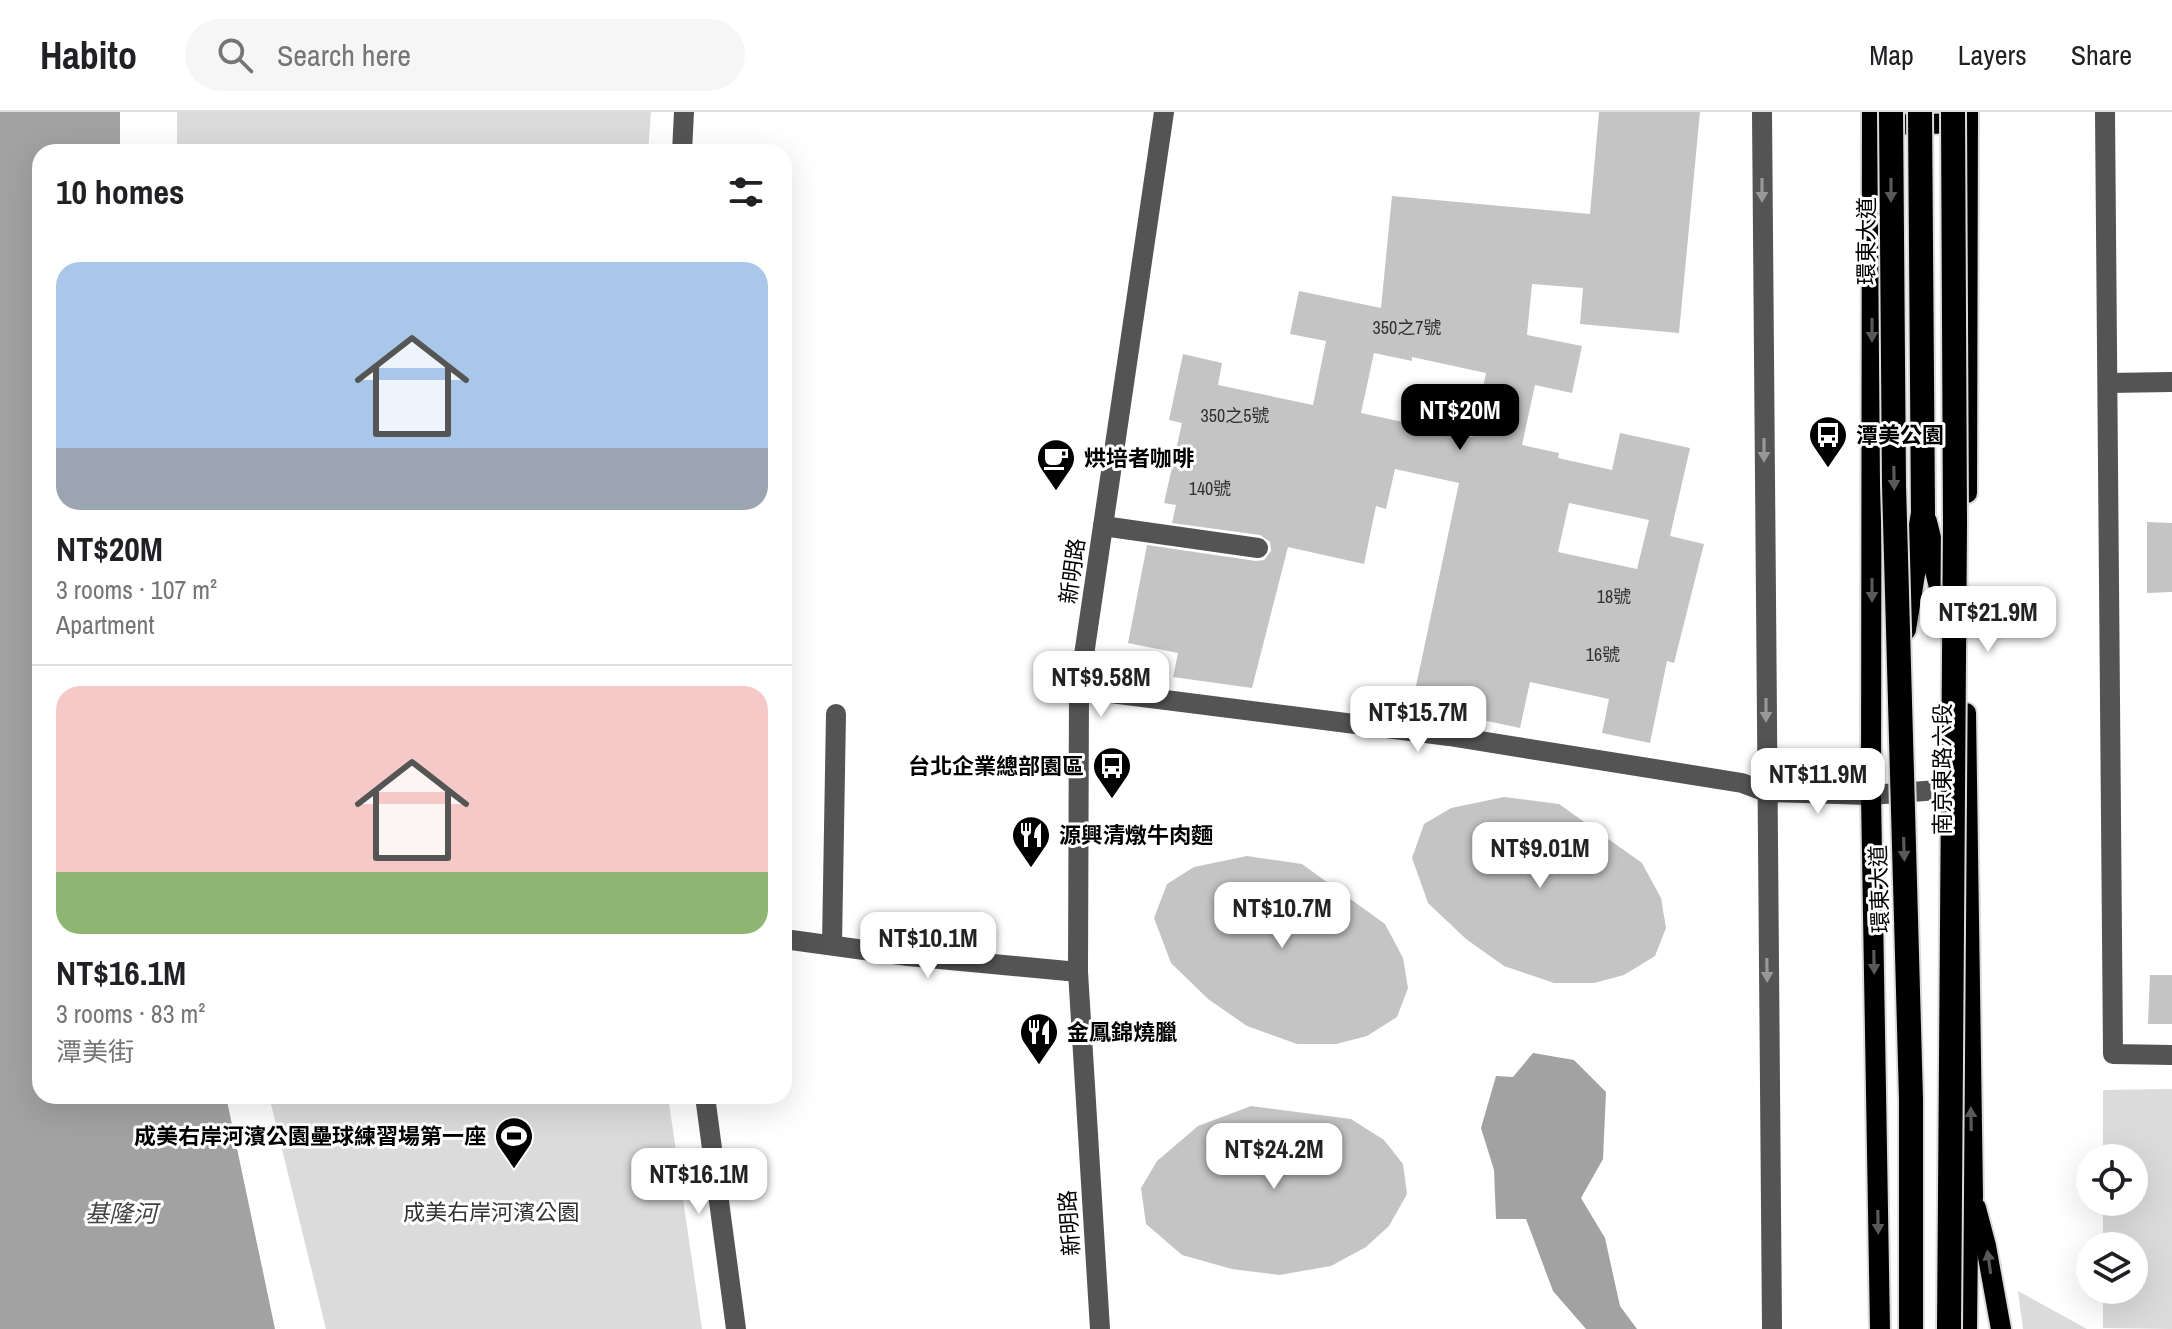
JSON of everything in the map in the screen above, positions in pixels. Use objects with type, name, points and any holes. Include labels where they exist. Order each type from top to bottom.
[{"type":"highway","points":[[1899,659],[1923,513],[1920,112]]},
{"type":"highway","points":[[1949,1329],[1963,116]]},
{"type":"highway","name":"環東大道","points":[[1878,117],[1894,485],[1911,1099],[1911,1329]]},
{"type":"highway","points":[[1923,513],[1955,640]]},
{"type":"main road","points":[[1880,1329],[1871,795],[1878,117],[1963,116]]},
{"type":"main road","name":"南京東路六段","points":[[1963,116],[1965,788],[1973,1197],[1968,1238],[1967,1329]]},
{"type":"main road","points":[[1973,1197],[1986,1246],[2001,1329]]},
{"type":"street","points":[[682,144],[684,112]]},
{"type":"street","name":"新明路","points":[[1100,1329],[1078,972],[1079,689],[1164,112]]},
{"type":"street","points":[[1762,112],[1772,1329]]},
{"type":"street","points":[[2105,112],[2113,1054],[2172,1055]]},
{"type":"street","points":[[2108,383],[2172,382]]},
{"type":"street","points":[[1103,526],[1258,548]]},
{"type":"street","points":[[1079,689],[1449,736],[1742,783],[1766,792],[1871,795],[1965,788]]},
{"type":"street","points":[[832,944],[836,714]]},
{"type":"street","points":[[792,940],[908,956],[1078,972]]},
{"type":"street","points":[[706,1104],[736,1329]]},
{"type":"green space","points":[[177,112],[651,112],[649,144],[177,144]]},
{"type":"green space","points":[[2172,1089],[2172,1329],[2103,1328],[2103,1304],[2148,1304],[2148,1232],[2103,1232],[2103,1216],[2148,1216],[2148,1144],[2103,1144],[2103,1090]]},
{"type":"green space","name":"成美右岸河濱公園","points":[[271,1104],[669,1104],[702,1329],[326,1329]]},
{"type":"green space","points":[[2018,1291],[2087,1329],[2023,1329]]},
{"type":"water","name":"基隆河","points":[[0,112],[120,112],[120,144],[32,144],[32,1104],[228,1104],[275,1329],[0,1329]]},
{"type":"water","points":[[1533,1053],[1574,1060],[1606,1092],[1603,1159],[1581,1198],[1605,1238],[1620,1306],[1637,1329],[1586,1329],[1553,1291],[1526,1219],[1496,1219],[1494,1170],[1481,1128],[1496,1076],[1513,1077]]},
{"type":"building","points":[[1599,112],[1700,112],[1679,333],[1580,324],[1583,288],[1532,284],[1527,335],[1582,346],[1572,393],[1535,385],[1522,445],[1559,453],[1558,458],[1612,470],[1620,433],[1690,448],[1670,536],[1704,544],[1674,663],[1667,661],[1650,743],[1602,733],[1609,699],[1530,682],[1520,728],[1412,705],[1459,483],[1395,469],[1386,509],[1376,506],[1364,564],[1288,547],[1252,688],[1173,677],[1178,653],[1128,643],[1147,545],[1256,561],[1264,560],[1271,551],[1270,542],[1260,535],[1172,523],[1176,505],[1164,503],[1182,423],[1169,420],[1183,354],[1222,363],[1218,385],[1313,405],[1326,341],[1290,334],[1299,291],[1381,308],[1392,196],[1590,214]],"holes":[[[1374,353],[1412,361],[1412,357],[1486,373],[1473,437],[1361,413]],[[1569,503],[1649,520],[1637,569],[1558,552]]]},
{"type":"building","points":[[2147,522],[2172,523],[2172,592],[2147,593]]},
{"type":"building","points":[[1504,797],[1559,804],[1642,863],[1661,898],[1666,928],[1655,956],[1624,975],[1594,983],[1554,983],[1504,966],[1466,939],[1428,903],[1412,858],[1424,824],[1451,808]]},
{"type":"building","points":[[1247,856],[1302,864],[1385,924],[1403,958],[1408,988],[1397,1017],[1367,1036],[1336,1044],[1297,1044],[1247,1026],[1208,999],[1171,963],[1154,918],[1167,884],[1194,867]]},
{"type":"building","points":[[2150,975],[2172,975],[2172,1024],[2148,1024]]},
{"type":"building","points":[[1251,1106],[1351,1119],[1384,1140],[1403,1164],[1407,1194],[1389,1226],[1366,1247],[1331,1266],[1279,1275],[1232,1269],[1182,1255],[1146,1224],[1141,1188],[1157,1161],[1198,1126]]},
{"type":"place","name":"潭美公園","points":[[1828,469]]},
{"type":"place","name":"烘培者咖啡","points":[[1056,492]]},
{"type":"place","name":"台北企業總部園區","points":[[1112,800]]},
{"type":"place","name":"源興清燉牛肉麵","points":[[1031,869]]},
{"type":"place","name":"金鳳錦燒臘","points":[[1039,1066]]},
{"type":"place","name":"成美右岸河濱公園壘球練習場第一座","points":[[514,1170]]}]
